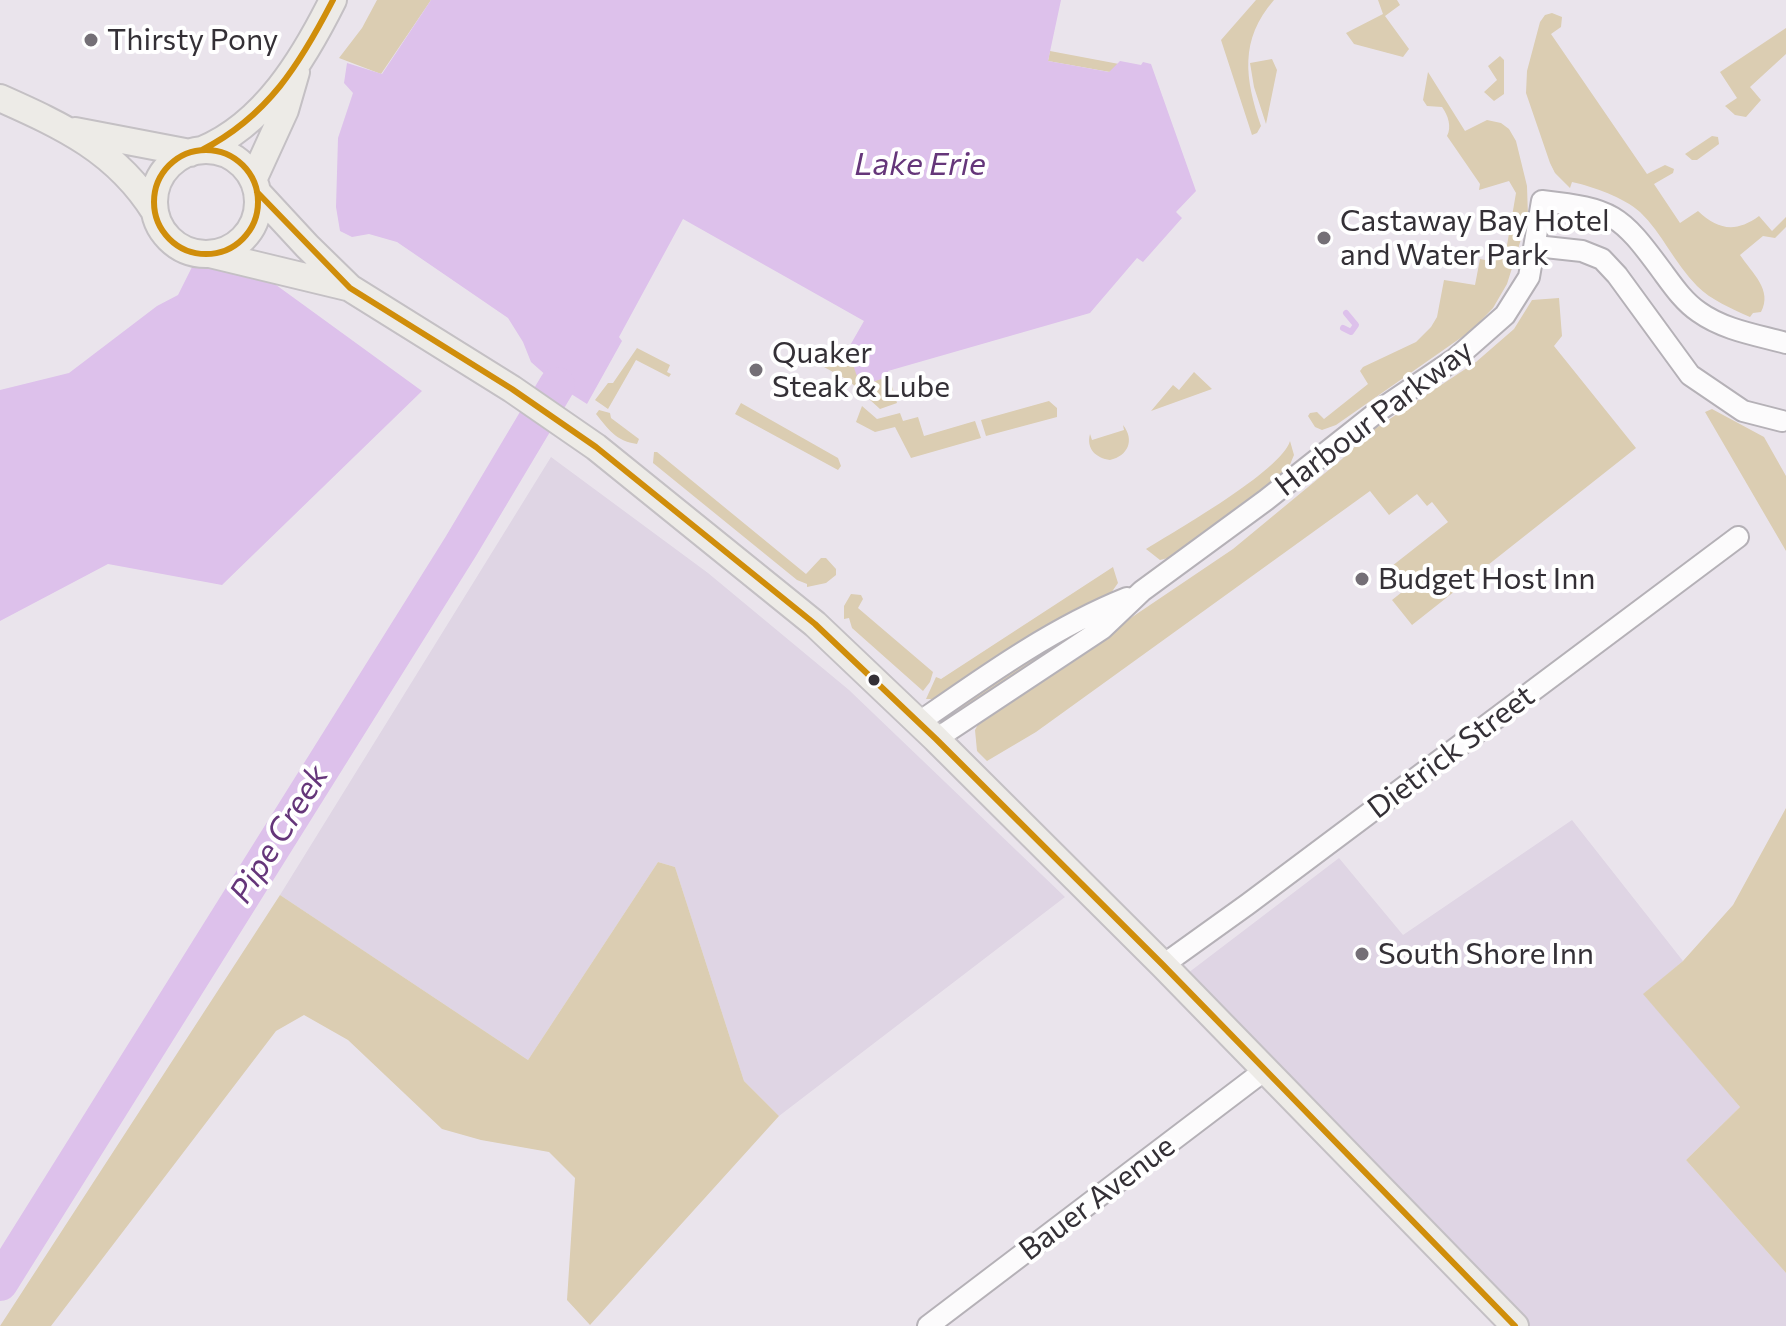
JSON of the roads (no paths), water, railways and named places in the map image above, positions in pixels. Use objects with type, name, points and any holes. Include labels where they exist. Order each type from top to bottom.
[{"type":"main road","points":[[210,254],[234,246],[244,238],[256,217],[255,186],[285,110],[298,65],[333,0]]},
{"type":"main road","points":[[155,212],[156,187],[169,166],[223,141],[247,124],[298,65]]},
{"type":"main road","points":[[0,98],[72,131],[130,176],[155,212],[159,224],[175,243],[186,250],[350,288]]},
{"type":"main road","points":[[72,131],[196,152],[215,151],[238,161],[255,186],[307,246],[350,288],[512,389],[596,447],[815,624],[1163,965],[1515,1326]]},
{"type":"street","name":"Harbour Parkway","points":[[927,731],[1102,629],[1142,591],[1266,500],[1381,409],[1455,359],[1505,315],[1529,277],[1542,201],[1586,206],[1622,221],[1682,298],[1700,313],[1723,325],[1786,343]]},
{"type":"street","points":[[1536,246],[1582,251],[1602,259],[1690,375],[1743,411],[1785,419]]},
{"type":"street","name":"Dietrick Street","points":[[1163,965],[1738,537]]},
{"type":"street","name":"Bauer Avenue","points":[[928,1326],[1265,1070]]},
{"type":"water","name":"Lake Erie","points":[[431,0],[1061,0],[1048,61],[1109,72],[1120,61],[1151,64],[1196,191],[1176,212],[1182,218],[1143,262],[1137,258],[1090,313],[888,371],[889,376],[862,386],[854,365],[854,352],[848,349],[864,321],[683,219],[619,337],[622,341],[587,404],[557,385],[531,362],[508,318],[397,242],[369,234],[352,237],[340,231],[336,207],[338,138],[353,93],[344,83],[347,63],[382,74]]},
{"type":"water","points":[[193,265],[261,274],[422,391],[222,585],[108,564],[0,621],[0,390],[69,373],[157,306],[178,295]]},
{"type":"waterway","points":[[1343,328],[1351,332],[1356,325],[1346,313]]},
{"type":"waterway","name":"Pipe Creek","points":[[0,1283],[461,546],[557,385]]},
{"type":"place","name":"Thirsty Pony","points":[[91,40]]},
{"type":"place","name":"Castaway Bay Hotel and Water Park","points":[[1324,238]]},
{"type":"place","name":"Quaker Steak & Lube","points":[[756,370]]},
{"type":"place","name":"Budget Host Inn","points":[[1362,579]]},
{"type":"place","name":"South Shore Inn","points":[[1362,954]]}]
